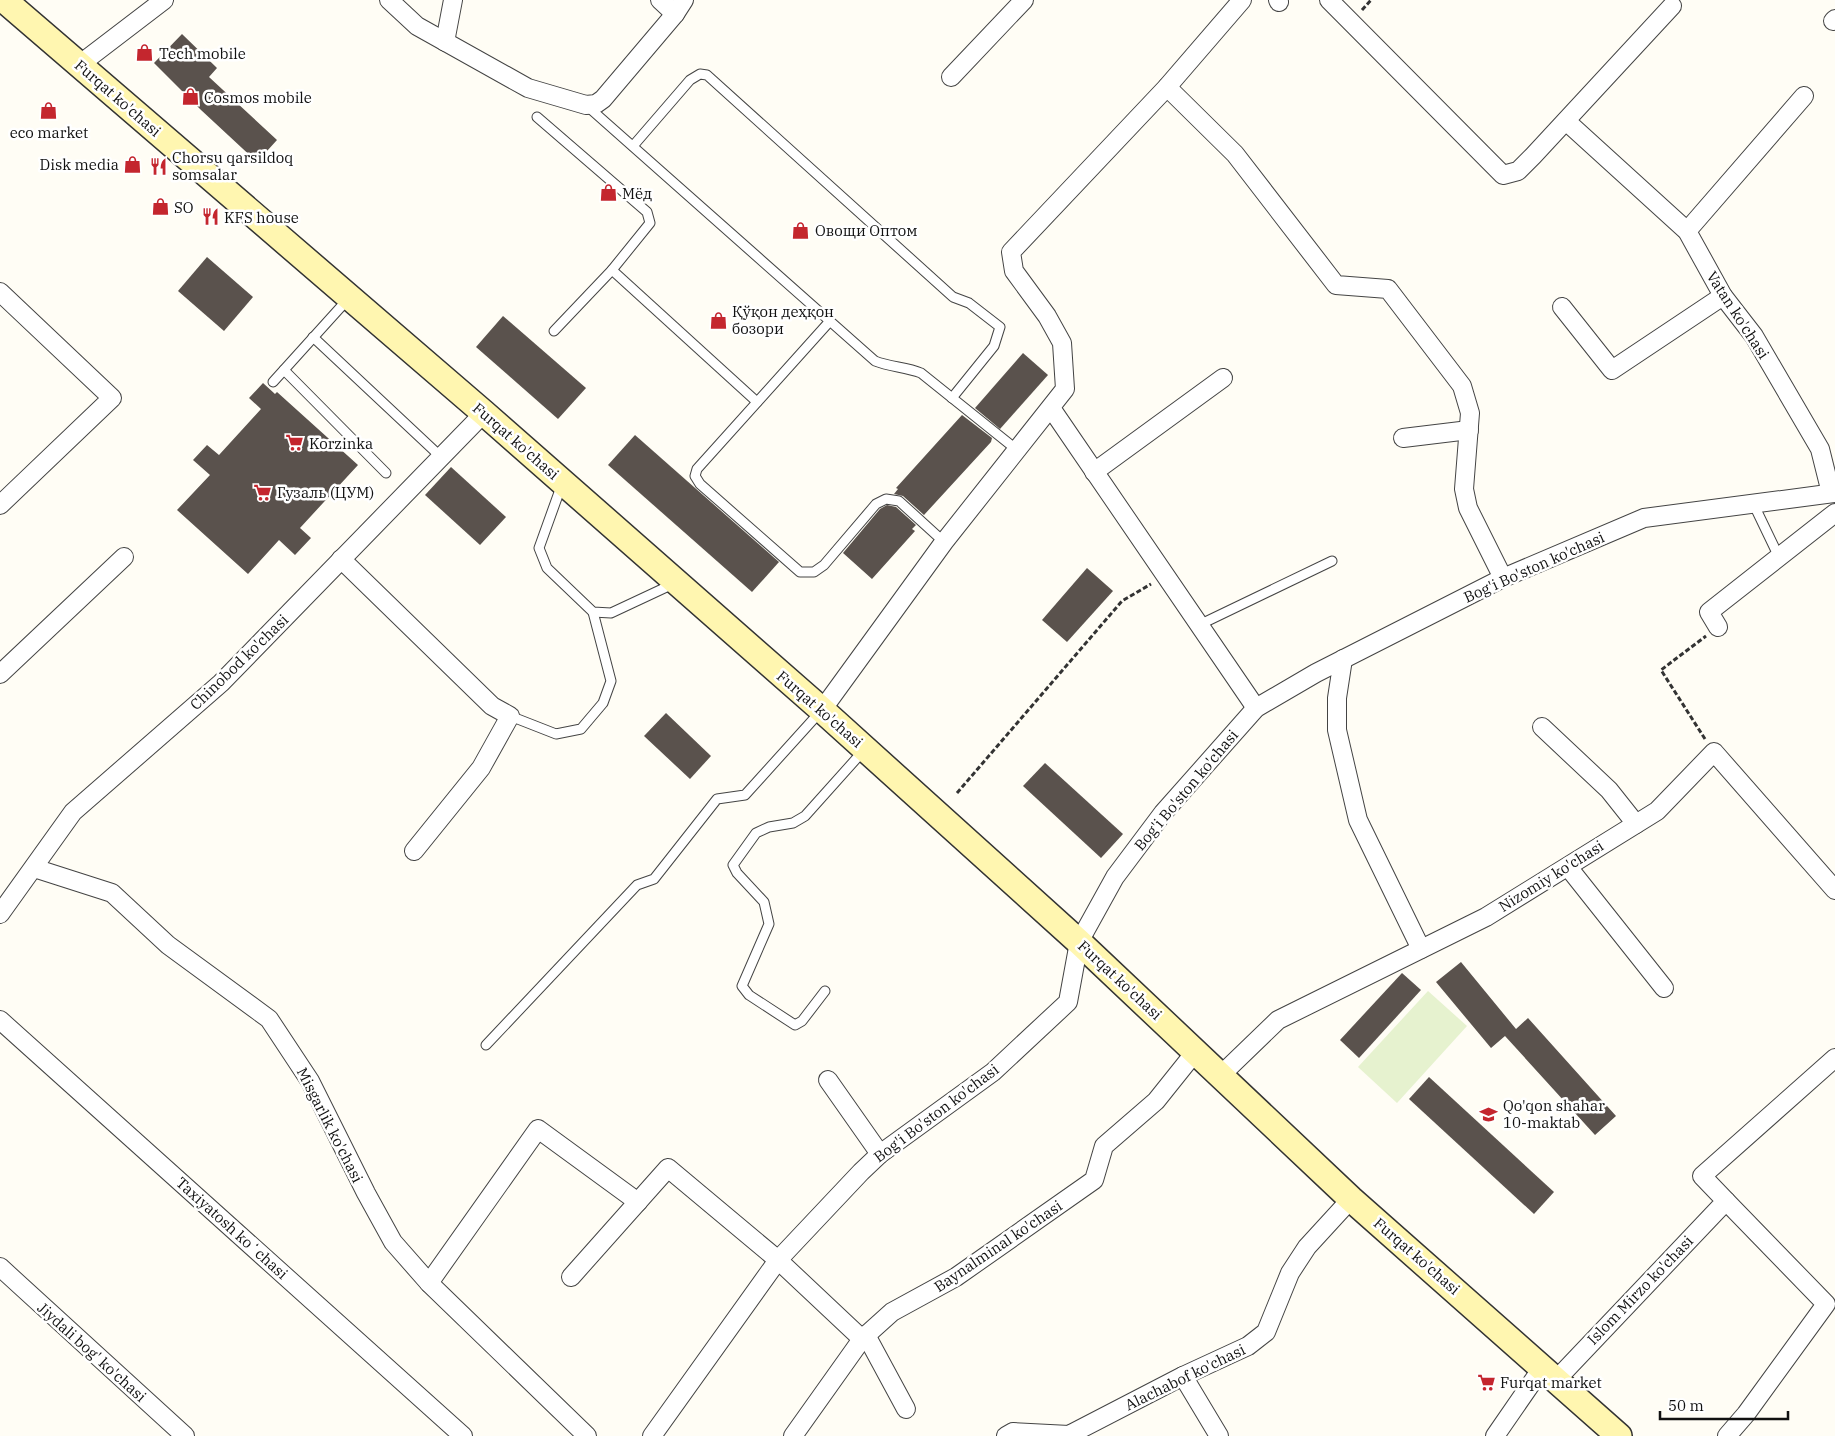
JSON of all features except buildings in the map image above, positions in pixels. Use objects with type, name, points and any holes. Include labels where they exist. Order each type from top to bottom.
[{"type":"main road","name":"Furqat ko'chasi","points":[[4,0],[484,413],[865,748],[1079,942],[1351,1199],[1619,1436]]},
{"type":"street","points":[[79,65],[164,0]]},
{"type":"street","points":[[389,0],[417,26],[528,88],[586,105],[596,104],[603,99],[679,7],[660,0]]},
{"type":"street","points":[[445,42],[453,0]]},
{"type":"street","points":[[951,77],[1024,0]]},
{"type":"street","points":[[822,710],[944,542],[1065,389],[1062,343],[1048,316],[1014,271],[1010,252],[1168,87],[1242,0]]},
{"type":"street","points":[[1329,0],[1503,175],[1518,171],[1672,6]]},
{"type":"street","points":[[1168,87],[1235,154],[1336,285],[1388,289],[1462,386],[1470,413],[1464,489],[1468,508],[1503,578]]},
{"type":"street","points":[[1687,231],[1804,96]]},
{"type":"street","name":"Vatan ko'chasi","points":[[1566,121],[1687,231],[1723,296],[1754,336],[1820,449],[1833,493]]},
{"type":"street","points":[[0,292],[112,398],[0,505]]},
{"type":"street","points":[[1562,307],[1612,370],[1723,296]]},
{"type":"street","points":[[1094,472],[1224,378]]},
{"type":"street","points":[[1050,408],[1256,708]]},
{"type":"street","name":"Chinobod ko'chasi","points":[[0,914],[8,891],[34,868],[74,812],[221,683],[484,413]]},
{"type":"street","points":[[1403,438],[1469,430]]},
{"type":"street","name":"Bog'i Bo'ston ko'chasi","points":[[652,1436],[778,1260],[860,1172],[880,1154],[993,1072],[1068,1002],[1079,942],[1115,877],[1162,813],[1256,708],[1343,659],[1503,578],[1644,518],[1833,493]]},
{"type":"street","points":[[1718,627],[1709,612],[1835,513]]},
{"type":"street","points":[[0,674],[124,557]]},
{"type":"street","points":[[341,560],[492,706],[510,716],[481,768],[414,851]]},
{"type":"street","points":[[1343,659],[1337,698],[1337,730],[1358,820],[1421,949]]},
{"type":"street","points":[[1542,727],[1609,790],[1636,824]]},
{"type":"street","points":[[1714,752],[1835,890]]},
{"type":"street","name":"Nizomiy ko'chasi","points":[[1221,1076],[1278,1020],[1486,917],[1636,824],[1657,810],[1714,752]]},
{"type":"street","points":[[1568,867],[1664,988]]},
{"type":"street","name":"Misgarlik ko'chasi","points":[[34,868],[112,893],[168,945],[269,1019],[310,1081],[366,1193],[393,1242],[429,1282],[587,1436]]},
{"type":"street","name":"Taxiyatosh koʻchasi","points":[[0,1020],[463,1436]]},
{"type":"street","name":"Baynalminal ko'chasi","points":[[793,1436],[864,1337],[892,1312],[956,1277],[1094,1180],[1104,1146],[1156,1101],[1196,1051]]},
{"type":"street","points":[[1727,1436],[1826,1304],[1702,1176],[1835,1058]]},
{"type":"street","points":[[828,1080],[880,1154]]},
{"type":"street","points":[[429,1282],[538,1129],[638,1202]]},
{"type":"street","points":[[571,1278],[668,1168],[778,1260],[864,1337],[906,1409]]},
{"type":"street","name":"Alachabof ko'chasi","points":[[1006,1436],[1013,1432],[1069,1436],[1183,1376],[1248,1346],[1266,1332],[1290,1273],[1307,1246],[1351,1199]]},
{"type":"street","name":"Islom Mirzo ko'chasi","points":[[1495,1436],[1549,1374],[1726,1201]]},
{"type":"street","name":"Jiydali bog' ko'chasi","points":[[0,1267],[184,1436]]},
{"type":"street","points":[[1183,1376],[1219,1436]]},
{"type":"lane","points":[[632,146],[690,80],[700,74],[707,75],[953,297],[969,303],[1000,327],[994,346],[952,398]]},
{"type":"lane","points":[[586,105],[875,361],[889,366],[906,367],[921,373],[1017,450]]},
{"type":"lane","points":[[537,117],[647,212],[650,224],[612,270],[554,331]]},
{"type":"lane","points":[[612,270],[757,402]]},
{"type":"lane","points":[[273,382],[349,298]]},
{"type":"lane","points":[[830,321],[697,469],[695,476],[700,484],[800,572],[814,572],[824,565],[876,504],[886,499],[899,502],[944,542]]},
{"type":"lane","points":[[313,337],[441,457]]},
{"type":"lane","points":[[284,370],[386,474]]},
{"type":"lane","points":[[510,716],[556,734],[581,729],[603,703],[611,681],[593,612],[547,568],[539,548],[562,482]]},
{"type":"lane","points":[[1753,503],[1779,557]]},
{"type":"lane","points":[[1199,625],[1332,561]]},
{"type":"lane","points":[[593,612],[611,613],[676,583]]},
{"type":"lane","points":[[486,1045],[637,885],[654,879],[717,799],[745,796],[822,710]]},
{"type":"lane","points":[[825,992],[802,1021],[794,1025],[749,995],[742,986],[770,924],[764,902],[737,873],[734,865],[756,833],[769,827],[793,822],[805,816],[865,748]]},
{"type":"path","points":[[957,793],[1122,600],[1165,576]]},
{"type":"path","points":[[1714,752],[1661,670],[1718,627]]},
{"type":"green space","points":[[1428,991],[1467,1026],[1397,1103],[1358,1067]]},
{"type":"place","name":"Tech mobile","points":[[145,53]]},
{"type":"place","name":"Cosmos mobile","points":[[190,97]]},
{"type":"place","name":"eco market","points":[[49,111]]},
{"type":"place","name":"Disk media","points":[[133,164]]},
{"type":"place","name":"Chorsu qarsildoq somsalar","points":[[158,166]]},
{"type":"place","name":"Мёд","points":[[608,193]]},
{"type":"place","name":"SO","points":[[160,207]]},
{"type":"place","name":"KFS house","points":[[210,217]]},
{"type":"place","name":"Овощи Оптом","points":[[801,230]]},
{"type":"place","name":"Қўқон деҳқон бозори","points":[[718,320]]},
{"type":"place","name":"Korzinka","points":[[295,443]]},
{"type":"place","name":"Гузаль (ЦУМ)","points":[[263,492]]},
{"type":"place","name":"Qo'qon shahar 10-maktab","points":[[1489,1114]]},
{"type":"place","name":"Furqat market","points":[[1486,1382]]}]
